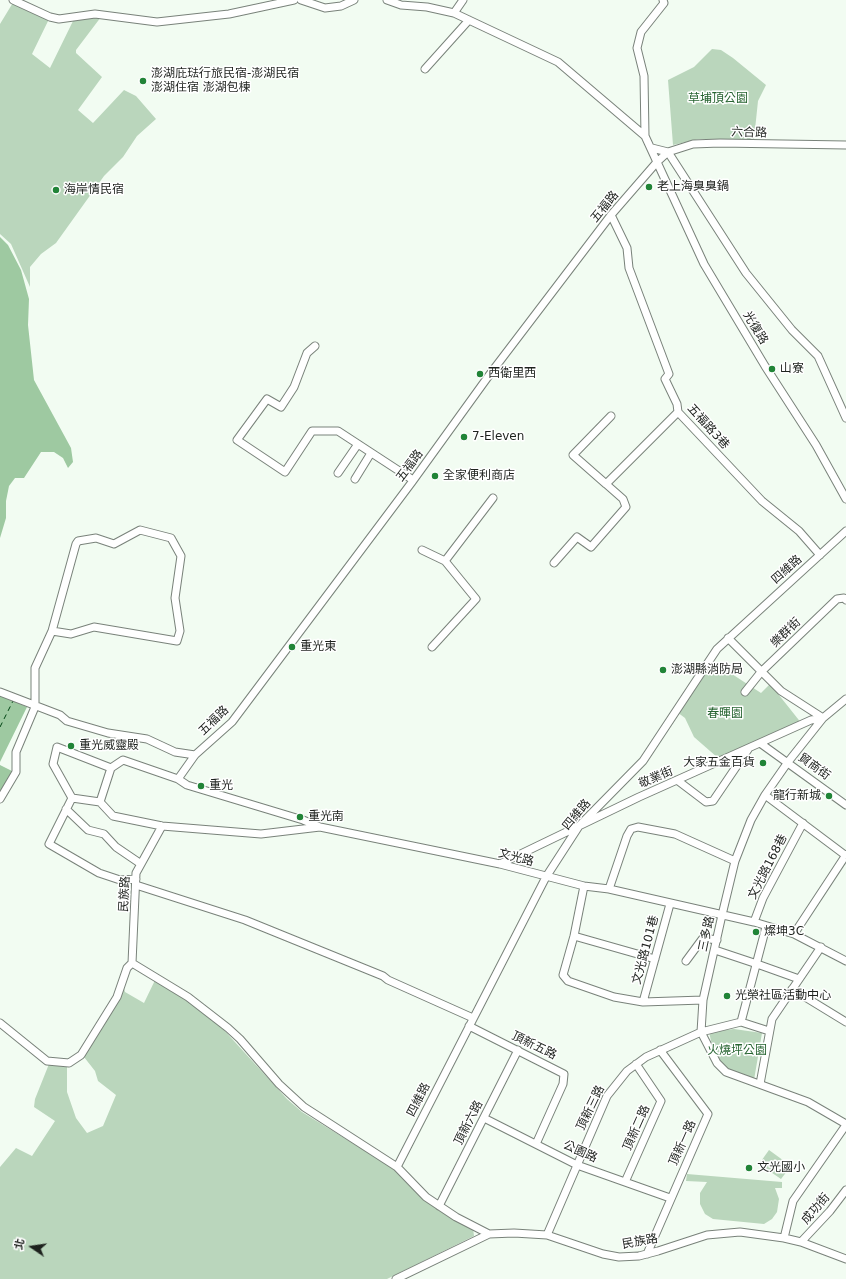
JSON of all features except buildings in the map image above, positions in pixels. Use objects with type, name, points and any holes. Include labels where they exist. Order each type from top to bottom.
[{"type":"street","points":[[13,0],[50,17],[59,19],[95,14],[157,22],[230,14],[294,0]]},
{"type":"street","points":[[301,0],[325,8],[341,6],[354,0]]},
{"type":"street","points":[[387,0],[400,5],[454,13],[502,37],[558,62],[646,136]]},
{"type":"street","points":[[454,13],[463,0]]},
{"type":"street","points":[[646,136],[644,76],[638,48],[641,32],[664,3],[663,0]]},
{"type":"street","points":[[425,68],[470,20]]},
{"type":"street","name":"光復路","points":[[646,136],[652,148],[656,162],[704,264],[765,366],[816,445],[846,499]]},
{"type":"street","name":"六合路","points":[[656,162],[668,152],[694,144],[846,145]]},
{"type":"street","points":[[652,148],[668,152],[746,273],[792,330],[818,356],[846,418]]},
{"type":"street","name":"五福路","points":[[178,779],[195,755],[232,722],[413,480],[490,374],[611,215],[656,162]]},
{"type":"street","name":"五福路3巷","points":[[611,215],[627,248],[629,268],[669,374],[665,379],[677,404],[678,412],[762,502],[800,531],[820,555]]},
{"type":"street","points":[[315,346],[307,353],[294,387],[281,407],[267,399],[237,440],[285,472],[312,431],[338,430],[413,480]]},
{"type":"street","points":[[606,484],[678,412]]},
{"type":"street","points":[[554,563],[577,537],[591,547],[626,507],[624,499],[573,455],[611,416]]},
{"type":"street","points":[[338,473],[358,444]]},
{"type":"street","points":[[354,479],[371,453]]},
{"type":"street","points":[[445,562],[493,498]]},
{"type":"street","points":[[0,799],[16,772],[16,752],[36,707],[34,668],[52,631],[78,541],[96,538],[114,544],[140,530],[171,538],[181,556],[175,598],[180,631],[177,641],[94,627],[71,634],[52,631]]},
{"type":"street","name":"四維路","points":[[397,1167],[546,877],[579,826],[643,761],[717,649],[846,531]]},
{"type":"street","points":[[422,550],[445,562],[476,599],[432,647]]},
{"type":"street","name":"樂群街","points":[[744,692],[761,672],[837,599],[844,598],[846,600]]},
{"type":"street","points":[[728,638],[781,691],[822,718]]},
{"type":"street","points":[[0,692],[60,715],[67,721],[108,734],[147,739],[175,752],[195,755]]},
{"type":"street","name":"三多路","points":[[701,1032],[703,1000],[722,915],[735,861],[751,820],[765,795],[822,718],[845,702]]},
{"type":"street","name":"敬業街","points":[[500,864],[677,780],[811,720],[822,718]]},
{"type":"street","name":"貿商街","points":[[760,744],[788,762],[846,805]]},
{"type":"street","points":[[72,798],[53,764],[57,747],[111,768],[100,802]]},
{"type":"street","points":[[677,780],[706,802],[713,801],[750,748]]},
{"type":"street","name":"文光路","points":[[111,768],[123,760],[178,779],[187,785],[303,820],[320,827],[500,864],[584,886],[609,889],[754,922],[766,927],[794,934],[845,958]]},
{"type":"street","points":[[765,795],[846,855],[794,934]]},
{"type":"street","points":[[72,798],[100,802],[113,816],[162,826],[261,834],[320,827]]},
{"type":"street","points":[[72,798],[49,844],[99,873],[120,880],[136,882],[245,920],[383,976],[388,980],[473,1018]]},
{"type":"street","points":[[66,809],[88,830],[104,834],[116,846],[141,864]]},
{"type":"street","name":"文光路168巷","points":[[754,922],[763,898],[803,823]]},
{"type":"street","name":"民族路","points":[[0,1023],[47,1061],[69,1063],[81,1055],[117,997],[127,968],[132,963],[136,873],[162,826]]},
{"type":"street","points":[[609,889],[630,829],[638,827],[675,834],[735,861]]},
{"type":"street","points":[[584,886],[574,936],[563,975],[568,981],[614,997],[643,1002],[703,1000]]},
{"type":"street","name":"文光路101巷","points":[[643,1002],[670,904]]},
{"type":"street","points":[[766,927],[741,1022],[769,1031]]},
{"type":"street","points":[[574,936],[655,959]]},
{"type":"street","points":[[686,961],[703,938],[717,940]]},
{"type":"street","points":[[760,1084],[772,1019],[821,947]]},
{"type":"street","points":[[715,950],[799,980]]},
{"type":"street","points":[[132,963],[188,997],[228,1028],[240,1039],[279,1084],[304,1107],[397,1167],[426,1197],[439,1206],[456,1217],[489,1234]]},
{"type":"street","points":[[792,989],[845,1019]]},
{"type":"street","name":"頂新三路","points":[[547,1235],[608,1096],[627,1071],[646,1057],[701,1032],[741,1022]]},
{"type":"street","name":"頂新五路","points":[[469,1026],[564,1074],[563,1084],[536,1144]]},
{"type":"street","points":[[701,1032],[717,1063],[726,1072],[808,1102],[846,1124],[793,1201],[784,1238]]},
{"type":"street","name":"頂新六路","points":[[439,1206],[518,1050]]},
{"type":"street","name":"頂新一路","points":[[647,1254],[670,1198],[708,1114],[660,1050]]},
{"type":"street","name":"頂新二路","points":[[625,1182],[661,1101],[636,1064]]},
{"type":"street","name":"公園路","points":[[484,1118],[577,1165],[670,1198]]},
{"type":"street","name":"成功街","points":[[801,1242],[830,1212],[846,1190]]},
{"type":"street","name":"民族路","points":[[396,1279],[489,1234],[514,1233],[547,1235],[613,1256],[631,1257],[647,1254],[694,1238],[718,1233],[740,1232],[801,1242],[846,1259]]},
{"type":"green space","points":[[14,1],[50,17],[32,54],[50,68],[73,21],[101,17],[76,50],[76,53],[102,77],[78,110],[93,123],[124,90],[136,96],[156,119],[137,136],[123,157],[104,176],[56,243],[41,254],[30,267],[30,287],[11,244],[0,234],[0,24]]},
{"type":"green space","name":"草埔頂公園","points":[[712,49],[721,50],[733,58],[766,85],[758,101],[754,139],[699,139],[673,145],[668,80],[694,67]]},
{"type":"green space","name":"春暉園","points":[[712,661],[761,693],[769,685],[771,685],[802,724],[718,758],[694,737],[685,718],[677,712]]},
{"type":"green space","points":[[157,976],[192,995],[287,1099],[302,1112],[396,1170],[473,1228],[474,1236],[387,1279],[0,1279],[0,1167],[16,1148],[32,1156],[55,1121],[34,1107],[35,1099],[49,1064],[67,1065],[67,1092],[76,1118],[87,1133],[103,1126],[116,1095],[98,1081],[95,1071],[84,1057],[120,994],[123,983],[125,992],[144,1003]]},
{"type":"green space","name":"火燒坪公園","points":[[734,1029],[762,1033],[754,1080],[729,1071],[719,1064],[709,1032]]},
{"type":"green space","points":[[769,1150],[791,1166],[781,1179],[759,1164]]},
{"type":"green space","points":[[687,1174],[782,1182],[782,1188],[775,1188],[779,1199],[777,1212],[772,1219],[764,1224],[713,1219],[705,1214],[700,1204],[700,1193],[707,1182],[686,1181]]},
{"type":"shaded area","points":[[0,237],[8,245],[21,270],[29,299],[28,325],[34,380],[71,448],[73,462],[68,468],[63,458],[54,452],[41,452],[24,478],[15,478],[9,486],[6,501],[6,518],[0,538]]},
{"type":"shaded area","points":[[0,695],[27,707],[0,762]]},
{"type":"shaded area","points":[[0,765],[14,772],[0,796]]},
{"type":"ferry route","points":[[0,727],[13,701]]},
{"type":"place","name":"澎湖庇琺行旅民宿-澎湖民宿 澎湖住宿 澎湖包棟","points":[[143,81]]},
{"type":"place","name":"老上海臭臭鍋","points":[[649,187]]},
{"type":"place","name":"海岸情民宿","points":[[56,190]]},
{"type":"place","name":"山寮","points":[[772,369]]},
{"type":"place","name":"西衛里西","points":[[480,374]]},
{"type":"place","name":"7-Eleven","points":[[464,437]]},
{"type":"place","name":"全家便利商店","points":[[435,476]]},
{"type":"place","name":"重光東","points":[[292,647]]},
{"type":"place","name":"澎湖縣消防局","points":[[663,670]]},
{"type":"place","name":"重光威靈殿","points":[[71,746]]},
{"type":"place","name":"大家五金百貨","points":[[763,763]]},
{"type":"place","name":"重光","points":[[201,786]]},
{"type":"place","name":"龍行新城","points":[[829,796]]},
{"type":"place","name":"重光南","points":[[300,817]]},
{"type":"place","name":"燦坤3C","points":[[756,932]]},
{"type":"place","name":"光榮社區活動中心","points":[[727,996]]},
{"type":"place","name":"文光國小","points":[[749,1168]]}]
